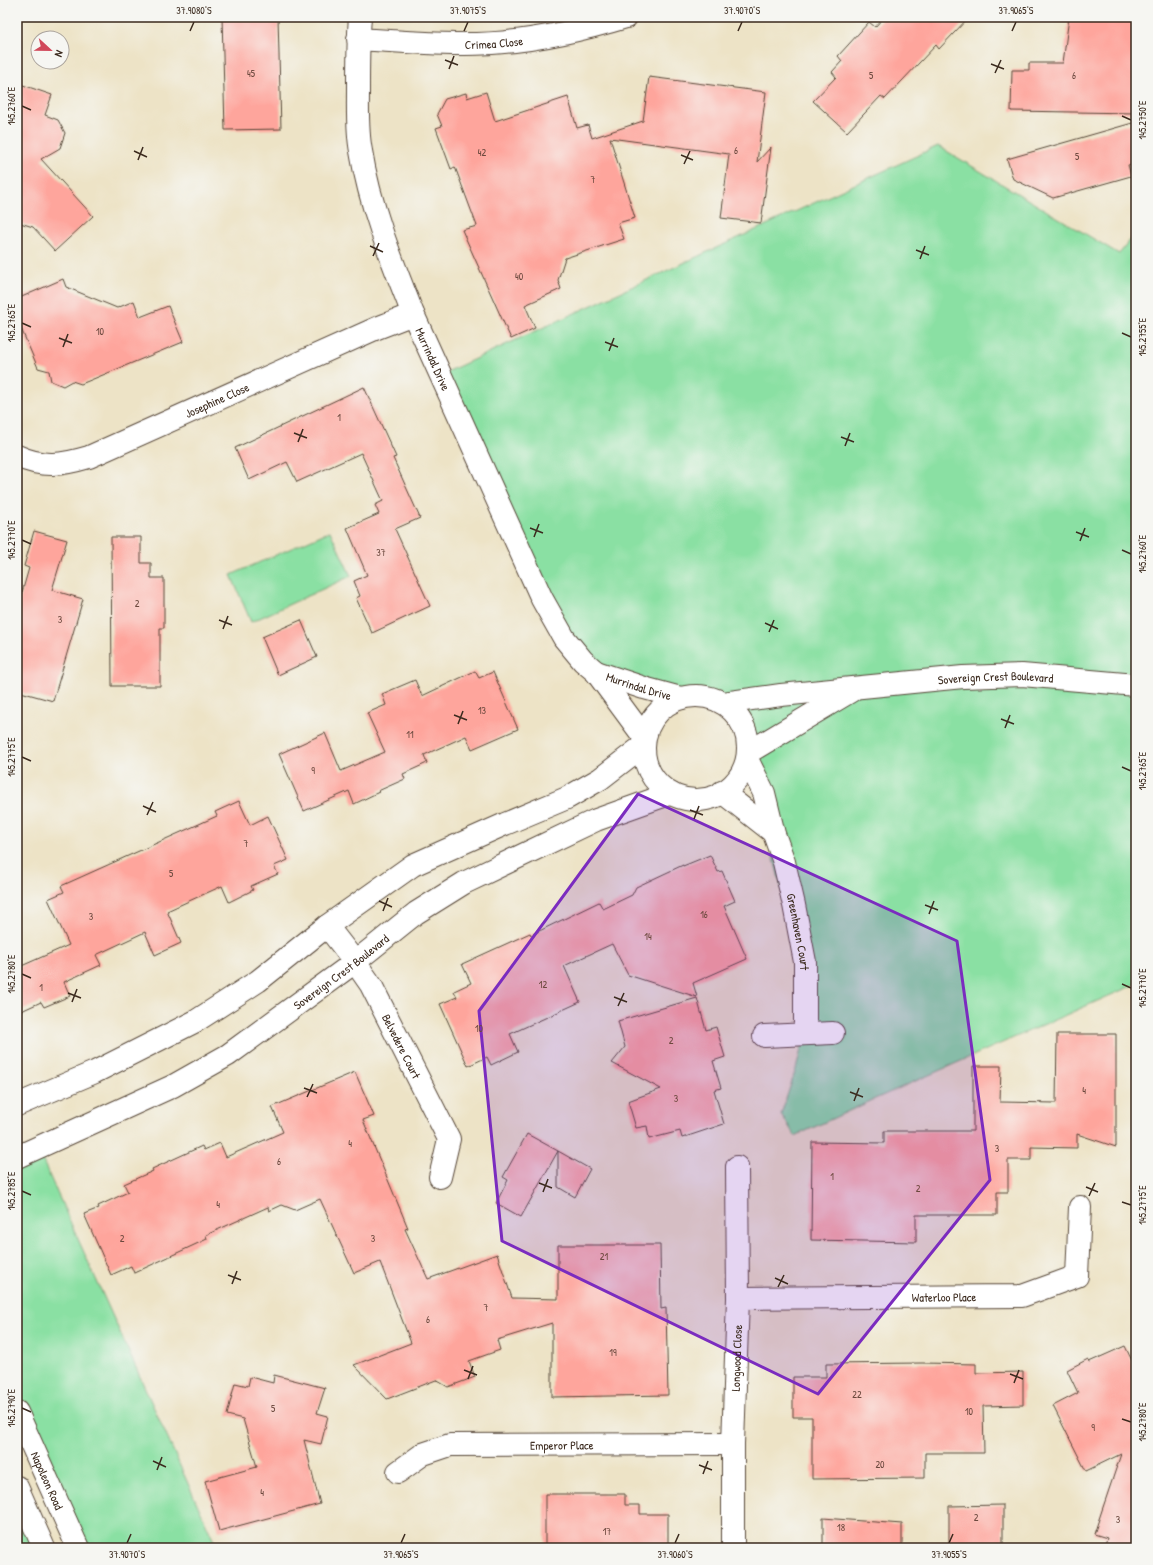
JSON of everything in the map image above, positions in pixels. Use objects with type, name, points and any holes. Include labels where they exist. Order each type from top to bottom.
[{"type":"street","name":"Murrindal Drive","points":[[360,17],[358,39],[358,117],[360,150],[366,178],[382,231],[413,314],[542,599],[564,638],[596,672],[644,741]]},
{"type":"street","name":"Crimea Close","points":[[358,39],[459,44],[505,42],[550,36],[595,26],[626,17]]},
{"type":"street","name":"Josephine Close","points":[[17,456],[36,463],[53,465],[89,458],[377,328],[413,314]]},
{"type":"street","name":"Murrindal Drive","points":[[596,672],[644,688],[681,698]]},
{"type":"street","name":"Sovereign Crest Boulevard","points":[[723,703],[781,695],[963,677],[1022,675],[1136,685]]},
{"type":"street","name":"Sovereign Crest Boulevard","points":[[749,756],[855,688]]},
{"type":"street","points":[[704,696],[723,703],[738,716],[746,732],[749,756],[742,772],[734,782],[722,792],[706,800],[688,800],[669,794],[654,780],[645,762],[644,741],[652,719],[666,706],[681,698],[704,696]]},
{"type":"street","points":[[17,1105],[95,1072],[196,1021],[258,981],[327,926],[413,865],[567,798],[600,779],[644,741]]},
{"type":"street","name":"Greenhaven Court","points":[[749,756],[764,793],[773,832],[789,880],[805,962],[805,1034]]},
{"type":"street","points":[[722,792],[773,832]]},
{"type":"street","name":"Sovereign Crest Boulevard","points":[[17,1157],[173,1086],[228,1055],[356,962],[416,913],[464,883],[596,820],[669,794]]},
{"type":"street","name":"Belvedere Court","points":[[327,926],[356,962],[371,985],[449,1139],[440,1177]]},
{"type":"street","points":[[764,1036],[833,1033]]},
{"type":"street","name":"Longwood Close","points":[[733,1548],[733,1444],[738,1298],[736,1168]]},
{"type":"street","name":"Waterloo Place","points":[[738,1298],[1022,1296],[1077,1276],[1080,1207]]},
{"type":"street","name":"Napoleon Road","points":[[17,1412],[78,1548]]},
{"type":"street","name":"Emperor Place","points":[[398,1472],[423,1454],[450,1444],[733,1444]]},
{"type":"street","points":[[17,1487],[44,1548]]},
{"type":"highlighted area","points":[[638,794],[957,941],[990,1180],[818,1394],[502,1241],[479,1011]]},
{"type":"green space","points":[[938,146],[1119,254],[1136,233],[1136,984],[877,1098],[795,1136],[781,1114],[796,1069],[805,1034],[806,981],[748,761],[746,732],[738,716],[723,703],[705,696],[681,698],[584,661],[440,375]]},
{"type":"green space","points":[[330,531],[351,576],[251,622],[231,575]]},
{"type":"green space","points":[[37,1148],[217,1548],[78,1548],[17,1412],[17,1157]]},
{"type":"green space","points":[[17,1490],[43,1548],[17,1548]]},
{"type":"building","points":[[222,17],[278,17],[281,129],[225,130]]},
{"type":"building","points":[[884,17],[969,17],[939,49],[936,45],[885,99],[881,96],[847,132],[813,101],[836,77],[832,72],[842,61],[838,56],[869,22],[875,27]]},
{"type":"building","points":[[1069,17],[1136,17],[1136,113],[1011,111],[1012,70],[1029,70],[1029,63],[1063,63]]},
{"type":"building","points":[[649,77],[766,92],[757,162],[771,147],[761,223],[721,218],[729,154],[610,138],[635,218],[618,223],[624,239],[565,258],[558,280],[561,289],[525,305],[535,328],[511,339],[462,230],[477,226],[455,167],[451,169],[436,128],[442,126],[437,114],[445,99],[466,93],[467,98],[486,92],[495,121],[568,97],[577,128],[588,125],[592,138],[643,121]]},
{"type":"building","points":[[17,83],[52,95],[45,115],[58,120],[65,133],[60,148],[41,159],[93,216],[55,251],[33,227],[17,222]]},
{"type":"building","points":[[1136,122],[1136,163],[1128,165],[1131,176],[1053,198],[1013,179],[1007,159]]},
{"type":"building","points":[[63,279],[66,287],[117,308],[134,301],[140,317],[168,306],[183,342],[81,384],[72,381],[63,386],[51,381],[49,371],[38,368],[17,319],[17,299]]},
{"type":"building","points":[[364,387],[396,457],[393,458],[420,518],[395,529],[430,606],[372,633],[356,598],[360,596],[354,581],[367,575],[347,528],[379,514],[375,505],[383,501],[361,453],[297,482],[287,462],[249,480],[235,448]]},
{"type":"building","points":[[34,531],[67,540],[52,590],[83,599],[53,701],[17,691],[17,610],[29,568],[24,566]]},
{"type":"building","points":[[111,537],[141,537],[141,563],[151,563],[151,578],[164,578],[164,628],[160,628],[160,686],[112,686]]},
{"type":"building","points":[[301,620],[317,657],[278,675],[262,637]]},
{"type":"building","points":[[475,671],[479,678],[493,672],[518,729],[472,749],[466,736],[424,755],[427,763],[403,774],[405,779],[354,804],[349,791],[304,811],[279,754],[325,733],[341,771],[385,752],[367,713],[386,705],[382,694],[415,680],[422,696]]},
{"type":"building","points":[[239,801],[250,825],[268,816],[288,860],[274,866],[278,874],[251,886],[253,890],[229,902],[222,886],[167,911],[181,943],[155,955],[145,932],[96,955],[101,965],[64,982],[70,996],[44,1007],[41,1002],[17,1013],[17,968],[69,945],[48,899],[64,892],[61,886],[217,816],[215,812]]},
{"type":"building","points":[[710,855],[718,872],[722,871],[735,901],[724,906],[747,959],[693,983],[697,997],[628,975],[612,944],[564,966],[580,1002],[510,1034],[518,1052],[491,1065],[487,1057],[468,1066],[440,1004],[457,997],[454,991],[471,983],[462,964],[530,933],[531,935],[599,902],[603,909],[632,895],[636,887],[683,865]]},
{"type":"building","points":[[697,998],[706,1030],[716,1027],[725,1057],[713,1061],[721,1088],[714,1090],[724,1124],[682,1138],[680,1131],[649,1139],[647,1126],[636,1128],[628,1101],[661,1089],[612,1063],[625,1047],[618,1021]]},
{"type":"building","points":[[1057,1034],[1116,1034],[1116,1147],[1077,1134],[1077,1148],[1031,1147],[1031,1160],[1008,1160],[1008,1192],[997,1192],[997,1215],[916,1215],[916,1242],[811,1240],[812,1142],[884,1143],[884,1131],[973,1131],[973,1066],[1001,1066],[1000,1102],[1056,1103]]},
{"type":"building","points":[[355,1072],[374,1116],[363,1120],[408,1228],[405,1229],[428,1279],[497,1254],[512,1298],[558,1299],[558,1245],[660,1245],[661,1309],[666,1308],[668,1395],[552,1397],[552,1323],[497,1340],[500,1350],[469,1361],[475,1377],[448,1387],[436,1380],[387,1399],[354,1365],[411,1343],[380,1262],[354,1273],[320,1199],[295,1210],[282,1205],[269,1211],[268,1207],[206,1235],[207,1239],[134,1273],[131,1266],[111,1275],[84,1214],[99,1208],[98,1206],[128,1192],[124,1184],[153,1171],[152,1169],[202,1146],[204,1150],[220,1143],[226,1157],[283,1132],[272,1107]]},
{"type":"building","points":[[527,1134],[558,1151],[521,1217],[496,1203],[508,1180],[503,1177]]},
{"type":"building","points":[[558,1151],[590,1169],[575,1197],[558,1187]]},
{"type":"building","points":[[1125,1346],[1136,1369],[1136,1548],[1104,1548],[1107,1538],[1094,1534],[1121,1454],[1086,1471],[1053,1406],[1078,1393],[1067,1370],[1088,1359],[1089,1362]]},
{"type":"building","points":[[826,1364],[976,1364],[976,1373],[1023,1372],[1023,1405],[983,1406],[984,1453],[925,1453],[925,1478],[812,1479],[812,1417],[793,1417],[793,1377],[826,1377]]},
{"type":"building","points":[[274,1375],[325,1388],[317,1413],[328,1416],[321,1444],[304,1440],[320,1504],[219,1531],[205,1481],[257,1467],[243,1419],[227,1415],[235,1383],[248,1386],[250,1377],[273,1383]]},
{"type":"building","points":[[545,1494],[625,1494],[625,1505],[640,1505],[640,1514],[668,1514],[668,1548],[545,1547]]},
{"type":"building","points":[[1003,1505],[1003,1548],[949,1548],[949,1506]]},
{"type":"building","points":[[823,1518],[902,1524],[902,1548],[823,1548]]}]
